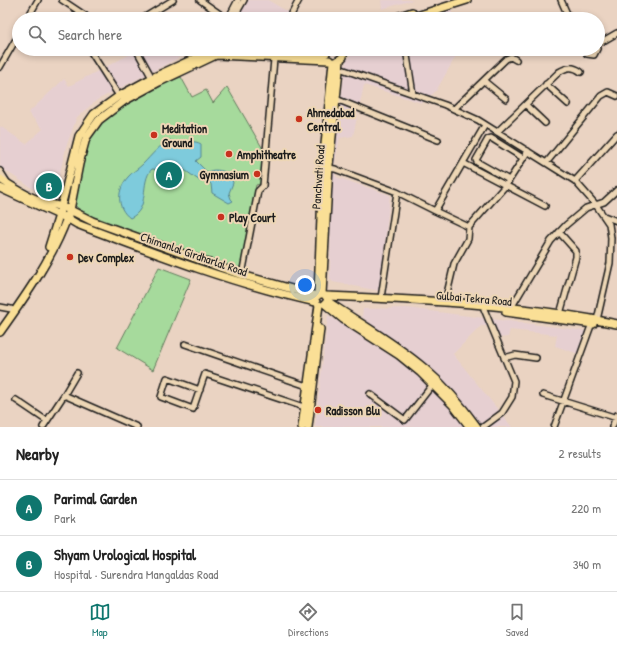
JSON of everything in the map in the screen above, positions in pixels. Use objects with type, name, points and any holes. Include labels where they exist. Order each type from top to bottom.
[{"type":"main road","points":[[413,12],[451,0]]},
{"type":"main road","points":[[429,12],[467,0]]},
{"type":"main road","points":[[0,325],[41,262],[52,241],[79,136],[94,114],[119,96],[198,56]]},
{"type":"main road","points":[[0,332],[43,267],[62,233],[70,210],[86,138],[94,125],[124,101],[209,56]]},
{"type":"main road","points":[[304,56],[332,59]]},
{"type":"main road","name":"Panchvati Road","points":[[322,300],[329,168],[336,99],[332,59]]},
{"type":"main road","name":"Panchvati Road","points":[[322,300],[322,164],[332,59]]},
{"type":"main road","points":[[0,179],[3,188],[59,215]]},
{"type":"main road","points":[[3,188],[61,207]]},
{"type":"main road","name":"Chimanlal Girdharlal Road","points":[[61,207],[92,221],[242,276],[322,300],[402,351],[424,368],[458,402],[477,427]]},
{"type":"main road","name":"Chimanlal Girdharlal Road","points":[[59,215],[77,224],[204,271],[322,300],[343,319],[399,355],[433,384],[453,405],[470,427]]},
{"type":"main road","name":"Gulbai Tekra Road","points":[[322,300],[356,297],[381,298],[511,308],[560,314],[617,328]]},
{"type":"main road","points":[[302,427],[307,386],[322,300]]},
{"type":"main road","points":[[308,427],[322,300]]},
{"type":"main road","name":"Gulbai Tekra Road","points":[[322,300],[392,302],[484,309],[617,324]]},
{"type":"street","points":[[62,0],[80,12]]},
{"type":"street","points":[[153,12],[173,0]]},
{"type":"street","points":[[200,0],[217,12]]},
{"type":"street","points":[[231,12],[238,0]]},
{"type":"street","points":[[237,12],[244,0]]},
{"type":"street","points":[[293,12],[299,0]]},
{"type":"street","points":[[561,0],[566,12]]},
{"type":"street","points":[[30,12],[36,1]]},
{"type":"street","points":[[605,40],[617,33]]},
{"type":"street","points":[[0,67],[12,46]]},
{"type":"street","points":[[93,56],[119,96]]},
{"type":"street","points":[[140,56],[152,78]]},
{"type":"street","points":[[242,276],[258,191],[263,186],[276,56]]},
{"type":"street","points":[[407,56],[413,94]]},
{"type":"street","points":[[454,110],[506,59],[511,57],[516,60]]},
{"type":"street","points":[[332,59],[485,124],[575,181],[596,205],[609,224],[612,238],[610,262],[595,322],[554,427]]},
{"type":"street","points":[[497,132],[546,84],[566,68],[576,68],[581,72]]},
{"type":"street","points":[[484,81],[506,99]]},
{"type":"street","points":[[546,84],[568,104]]},
{"type":"street","points":[[547,162],[601,96],[608,92],[617,96]]},
{"type":"street","points":[[336,99],[438,140]]},
{"type":"street","points":[[526,104],[545,123]]},
{"type":"street","points":[[435,211],[485,124]]},
{"type":"street","points":[[575,181],[617,134]]},
{"type":"street","points":[[523,158],[491,138],[488,139],[476,160],[507,183],[545,206]]},
{"type":"street","points":[[445,302],[454,264],[468,239],[469,227],[507,183],[528,151]]},
{"type":"street","points":[[463,163],[507,183]]},
{"type":"street","points":[[329,168],[397,192],[469,227]]},
{"type":"street","points":[[0,171],[3,188]]},
{"type":"street","points":[[511,308],[551,241],[559,232],[586,208],[604,202],[617,190]]},
{"type":"street","points":[[381,298],[397,192]]},
{"type":"street","points":[[603,216],[617,221]]},
{"type":"street","points":[[559,232],[576,251],[576,257],[560,314]]},
{"type":"street","points":[[0,306],[11,309]]},
{"type":"street","points":[[483,427],[502,413],[512,397],[514,381],[484,309]]},
{"type":"street","points":[[185,344],[307,386]]},
{"type":"street","points":[[504,358],[514,355],[536,358]]},
{"type":"street","points":[[43,427],[77,373]]},
{"type":"street","points":[[200,390],[167,378],[161,397],[193,409],[200,390],[205,374],[304,407]]},
{"type":"street","points":[[370,394],[404,420],[433,384]]},
{"type":"street","points":[[64,395],[137,427]]},
{"type":"street","points":[[543,395],[617,417],[612,427]]},
{"type":"street","points":[[16,400],[47,421]]},
{"type":"shaded area","points":[[243,0],[268,0],[288,12],[237,12]]},
{"type":"shaded area","points":[[381,0],[413,0],[382,9]]},
{"type":"shaded area","points":[[205,9],[208,12],[201,12]]},
{"type":"shaded area","points":[[451,10],[452,12],[440,12]]},
{"type":"shaded area","points":[[127,56],[182,56],[97,100],[77,117],[66,147],[55,193],[48,199],[0,167],[0,126],[26,144],[43,129],[28,113],[64,79],[69,86]]},
{"type":"shaded area","points":[[350,56],[456,56],[436,91],[422,103],[364,85],[353,136],[340,138],[334,166],[336,177],[390,195],[380,291],[333,282],[330,279],[331,174],[346,61]]},
{"type":"shaded area","points":[[407,308],[586,331],[579,354],[555,346],[557,335],[510,330],[508,337],[498,338],[493,326],[481,326],[453,354],[512,427],[482,427],[470,409],[362,317],[363,309]]},
{"type":"shaded area","points":[[328,315],[397,360],[437,392],[466,427],[315,427]]},
{"type":"green space","points":[[181,77],[192,97],[206,90],[213,103],[227,87],[263,149],[264,159],[260,184],[256,185],[242,264],[237,271],[124,230],[84,212],[75,205],[84,146],[102,118],[159,86]]},
{"type":"green space","points":[[159,267],[191,279],[153,370],[117,348]]},
{"type":"water","points":[[171,140],[173,145],[175,143],[182,145],[189,142],[201,144],[201,157],[196,161],[207,172],[216,170],[231,174],[233,183],[229,193],[233,201],[229,203],[212,193],[211,184],[206,179],[200,181],[179,166],[162,170],[152,169],[148,174],[146,181],[143,202],[136,214],[130,218],[125,214],[120,204],[120,193],[124,182],[159,147]]},
{"type":"place","name":"Ahmedabad Central","points":[[299,119]]},
{"type":"place","name":"Meditation Ground","points":[[154,135]]},
{"type":"place","name":"Amphitheatre","points":[[229,154]]},
{"type":"place","name":"Gymnasium","points":[[257,174]]},
{"type":"place","name":"Parimal Garden","points":[[169,175]]},
{"type":"place","name":"Shyam Urological Hospital","points":[[49,186]]},
{"type":"place","name":"Play Court","points":[[221,217]]},
{"type":"place","name":"Dev Complex","points":[[70,257]]},
{"type":"place","name":"Radisson Blu","points":[[318,410]]}]
